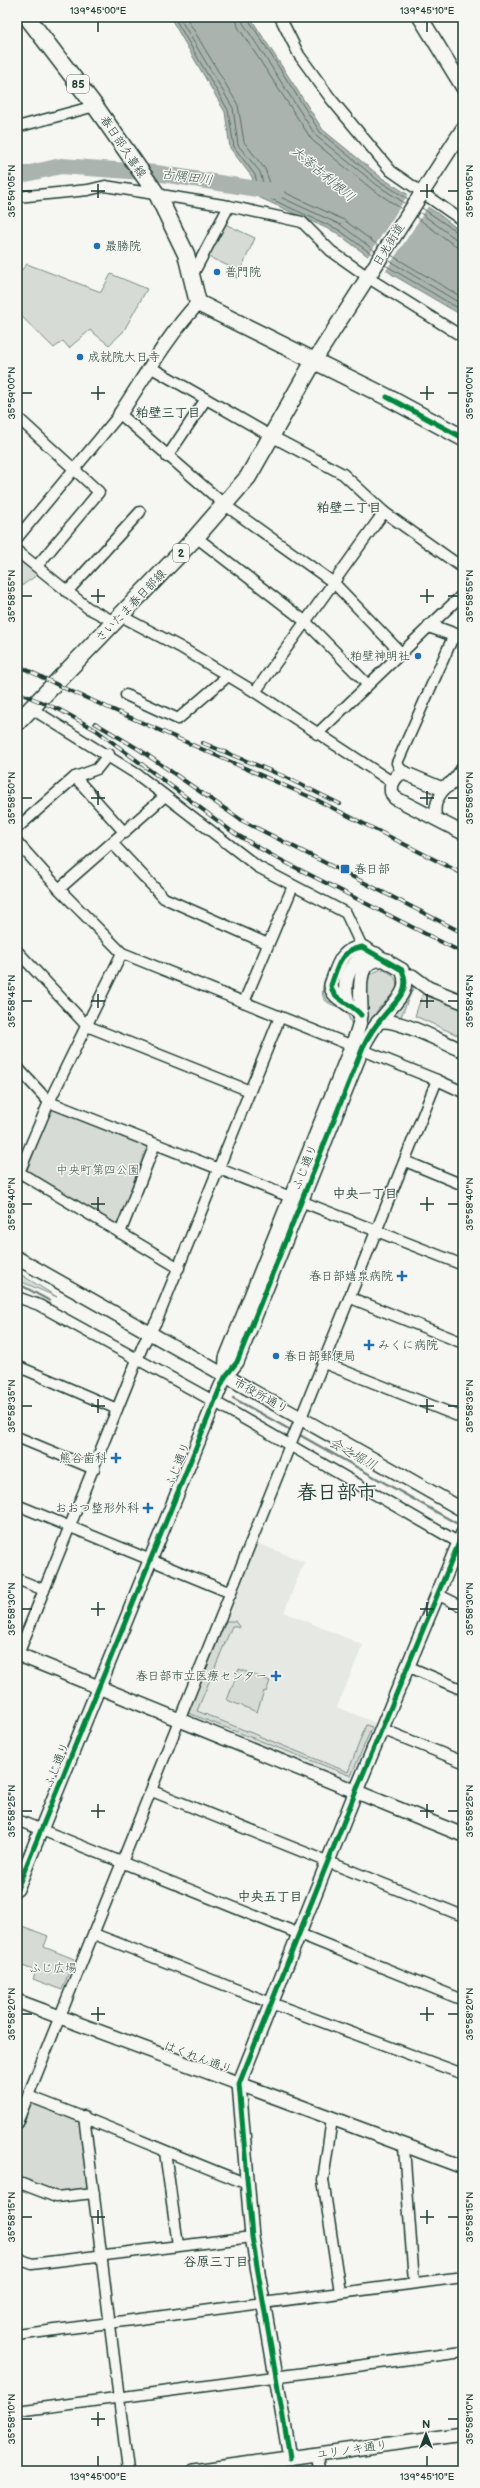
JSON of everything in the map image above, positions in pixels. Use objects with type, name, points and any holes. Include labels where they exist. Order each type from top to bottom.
[{"type":"main road","name":"春日部久喜線","points":[[27,17],[95,106],[155,192],[177,234],[192,276],[198,304]]},
{"type":"main road","points":[[420,17],[462,83]]},
{"type":"main road","name":"日光街道","points":[[314,360],[463,129]]},
{"type":"main road","points":[[198,304],[314,360],[463,438]]},
{"type":"main road","name":"さいたま春日部線","points":[[17,723],[196,537],[248,477],[314,360]]},
{"type":"street","points":[[280,17],[299,55],[331,99],[391,171],[422,194],[463,221]]},
{"type":"street","points":[[17,126],[95,106]]},
{"type":"street","points":[[17,197],[88,190],[105,186],[155,192],[302,222],[331,251],[463,337]]},
{"type":"street","points":[[192,276],[229,206]]},
{"type":"street","points":[[17,538],[120,414],[150,366],[187,315],[198,304]]},
{"type":"street","points":[[150,366],[271,436],[343,474],[384,512],[463,568]]},
{"type":"street","points":[[167,457],[206,399]]},
{"type":"street","points":[[120,414],[167,457],[225,505],[334,583],[401,653]]},
{"type":"street","points":[[17,418],[99,492],[37,566]]},
{"type":"street","points":[[67,592],[140,512]]},
{"type":"street","points":[[255,692],[384,512]]},
{"type":"street","points":[[196,537],[306,622],[367,684]]},
{"type":"street","points":[[17,552],[37,566],[88,608],[118,619],[180,647],[255,692],[392,782]]},
{"type":"street","points":[[317,734],[367,684],[463,594]]},
{"type":"street","points":[[430,626],[458,637],[397,763],[402,772],[440,788],[446,788]]},
{"type":"street","points":[[126,695],[178,719],[228,676]]},
{"type":"street","points":[[32,709],[108,754],[258,867],[346,913],[362,947],[398,966],[405,976],[403,994],[357,1048]]},
{"type":"street","points":[[17,828],[75,777],[97,769],[108,754]]},
{"type":"street","points":[[437,820],[435,811],[436,802],[446,788],[458,778],[463,769]]},
{"type":"street","points":[[402,772],[392,782],[391,794],[395,798],[463,833]]},
{"type":"street","points":[[75,777],[125,833]]},
{"type":"street","points":[[59,889],[113,844],[165,796]]},
{"type":"street","points":[[17,842],[59,889],[122,952],[437,1080],[463,1092]]},
{"type":"street","points":[[113,844],[164,898],[268,944]]},
{"type":"street","points":[[244,1002],[292,886]]},
{"type":"street","points":[[361,1015],[348,1003],[334,995],[331,985],[344,954],[349,950],[362,947]]},
{"type":"street","points":[[17,951],[87,1026],[250,1091]]},
{"type":"street","points":[[122,952],[50,1102],[18,1174],[179,1268]]},
{"type":"street","points":[[348,1003],[345,990],[347,973],[363,956],[382,957]]},
{"type":"street","points":[[357,1048],[361,1015],[360,984],[363,971],[373,962],[382,957]]},
{"type":"street","points":[[405,976],[412,976],[428,988],[463,1002]]},
{"type":"street","points":[[280,1017],[179,1268],[155,1325],[146,1339],[138,1357],[94,1469],[17,1655],[180,1719],[463,1835]]},
{"type":"street","points":[[378,1022],[383,1020],[396,1023],[459,1049],[463,1049]]},
{"type":"street","name":"ふじ通り","points":[[17,1889],[215,1400],[224,1380],[237,1362],[296,1200],[357,1048]]},
{"type":"street","points":[[17,1067],[50,1102],[376,1232],[463,1265]]},
{"type":"street","points":[[17,2123],[351,1298],[437,1080]]},
{"type":"street","points":[[120,1233],[155,1144]]},
{"type":"street","points":[[405,1161],[463,1185]]},
{"type":"street","name":"市役所通り","points":[[17,1258],[146,1339],[463,1510]]},
{"type":"street","points":[[17,1297],[38,1305],[138,1357],[461,1539],[356,1791],[239,2084],[246,2183],[252,2238],[265,2305],[290,2458]]},
{"type":"street","points":[[351,1298],[463,1343]]},
{"type":"street","points":[[324,1363],[463,1418]]},
{"type":"street","points":[[17,1366],[117,1408]]},
{"type":"street","points":[[17,1437],[94,1469]]},
{"type":"street","points":[[17,1505],[231,1593]]},
{"type":"street","points":[[17,1579],[44,1590]]},
{"type":"street","points":[[437,1594],[463,1607]]},
{"type":"street","points":[[407,1666],[463,1690]]},
{"type":"street","points":[[382,1729],[463,1762]]},
{"type":"street","points":[[152,1791],[463,1916]]},
{"type":"street","points":[[17,1820],[463,2000]]},
{"type":"street","points":[[94,1934],[271,2003],[463,2074]]},
{"type":"street","name":"はくれん通り","points":[[17,2001],[404,2147],[463,2167]]},
{"type":"street","points":[[28,2096],[84,2116],[165,2152],[246,2183]]},
{"type":"street","points":[[84,2116],[128,2471]]},
{"type":"street","points":[[332,2119],[324,2180],[340,2292]]},
{"type":"street","points":[[404,2147],[414,2282]]},
{"type":"street","points":[[165,2152],[178,2245]]},
{"type":"street","points":[[17,2182],[56,2197],[94,2193]]},
{"type":"street","points":[[17,2258],[32,2264],[178,2245],[252,2238]]},
{"type":"street","points":[[17,2336],[109,2323],[265,2305],[340,2292],[463,2277]]},
{"type":"street","points":[[17,2410],[463,2352]]},
{"type":"street","name":"ユリノキ通り","points":[[194,2471],[463,2434]]},
{"type":"street","points":[[317,2454],[319,2471]]},
{"type":"shaded area","name":"春日部市立医療センター","points":[[257,1543],[304,1562],[284,1612],[363,1645],[337,1707],[378,1724],[353,1786],[185,1717]]},
{"type":"green space","points":[[223,223],[255,238],[237,278],[229,274],[231,267],[206,256]]},
{"type":"green space","points":[[27,264],[101,292],[111,274],[147,289],[123,332],[109,345],[90,330],[69,348],[63,341],[54,348],[17,312],[17,275]]},
{"type":"green space","points":[[17,557],[40,573],[17,589]]},
{"type":"green space","points":[[381,969],[392,975],[396,981],[396,993],[379,1008],[364,1031],[367,976]]},
{"type":"green space","points":[[325,978],[327,979],[323,993],[328,1001],[348,1008],[354,1022],[353,1028],[346,1010],[328,1003],[323,997],[322,992]]},
{"type":"green space","points":[[412,985],[414,986],[400,1019],[392,1017],[404,1004]]},
{"type":"green space","points":[[427,993],[463,1008],[463,1032],[457,1035],[415,1016],[422,995]]},
{"type":"green space","name":"中央町第四公園","points":[[52,1106],[151,1148],[119,1230],[26,1173]]},
{"type":"green space","points":[[17,1272],[57,1297],[17,1280]]},
{"type":"green space","points":[[226,1621],[235,1621],[240,1628],[232,1626],[197,1711],[348,1772],[366,1725],[372,1727],[351,1776],[188,1713]]},
{"type":"green space","points":[[239,1669],[270,1681],[266,1692],[264,1691],[257,1712],[227,1700]]},
{"type":"green space","name":"ふじ広場","points":[[17,1924],[48,1936],[44,1947],[74,1959],[62,1990],[33,1979],[36,1971],[17,1964]]},
{"type":"green space","points":[[30,2100],[81,2118],[91,2190],[56,2193],[17,2178],[17,2132]]},
{"type":"water","name":"大落古利根川","points":[[170,17],[250,17],[323,130],[382,178],[437,213],[463,233],[463,316],[393,275],[337,233],[256,196],[252,177],[230,148],[225,112]]},
{"type":"pier","points":[[409,193],[429,205],[385,272],[367,258]]},
{"type":"waterway","name":"古隅田川","points":[[17,176],[61,166],[156,173],[276,192]]},
{"type":"waterway","name":"会之堀川","points":[[17,1283],[50,1301]]},
{"type":"waterway","name":"会之堀川","points":[[233,1398],[294,1432]]},
{"type":"waterway","name":"会之堀川","points":[[298,1434],[463,1527]]},
{"type":"railway","points":[[17,665],[66,689],[317,800],[463,874]]},
{"type":"railway","points":[[17,692],[60,710],[96,730],[234,833],[273,856],[463,953]]},
{"type":"railway","points":[[95,723],[140,750],[241,820],[463,933]]},
{"type":"railway","points":[[203,743],[283,776],[340,804]]},
{"type":"cycle path","points":[[387,397],[463,438]]},
{"type":"cycle path","points":[[17,1889],[220,1388],[225,1377],[237,1362],[363,1047],[374,1028],[396,1002],[403,991],[405,978],[402,970],[362,947],[344,955],[338,965],[331,985],[332,990],[338,998],[361,1015]]},
{"type":"cycle path","points":[[290,2458],[252,2237],[239,2084],[356,1791],[463,1533]]},
{"type":"place","name":"最勝院","points":[[97,246]]},
{"type":"place","name":"普門院","points":[[217,272]]},
{"type":"place","name":"成就院大日寺","points":[[80,357]]},
{"type":"place","name":"粕壁神明社","points":[[418,656]]},
{"type":"place","name":"春日部","points":[[345,869]]},
{"type":"place","name":"春日部嬉泉病院","points":[[402,1276]]},
{"type":"place","name":"みくに病院","points":[[369,1345]]},
{"type":"place","name":"春日部郵便局","points":[[276,1356]]},
{"type":"place","name":"熊谷歯科","points":[[116,1458]]},
{"type":"place","name":"おおつ整形外科","points":[[148,1508]]},
{"type":"place","name":"春日部市立医療センター","points":[[276,1676]]},
{"type":"district","name":"粕壁三丁目","points":[[168,413]]},
{"type":"district","name":"粕壁二丁目","points":[[349,508]]},
{"type":"district","name":"中央一丁目","points":[[365,1194]]},
{"type":"district","name":"春日部市","points":[[337,1493]]},
{"type":"district","name":"中央五丁目","points":[[270,1897]]},
{"type":"district","name":"谷原三丁目","points":[[216,2262]]}]
